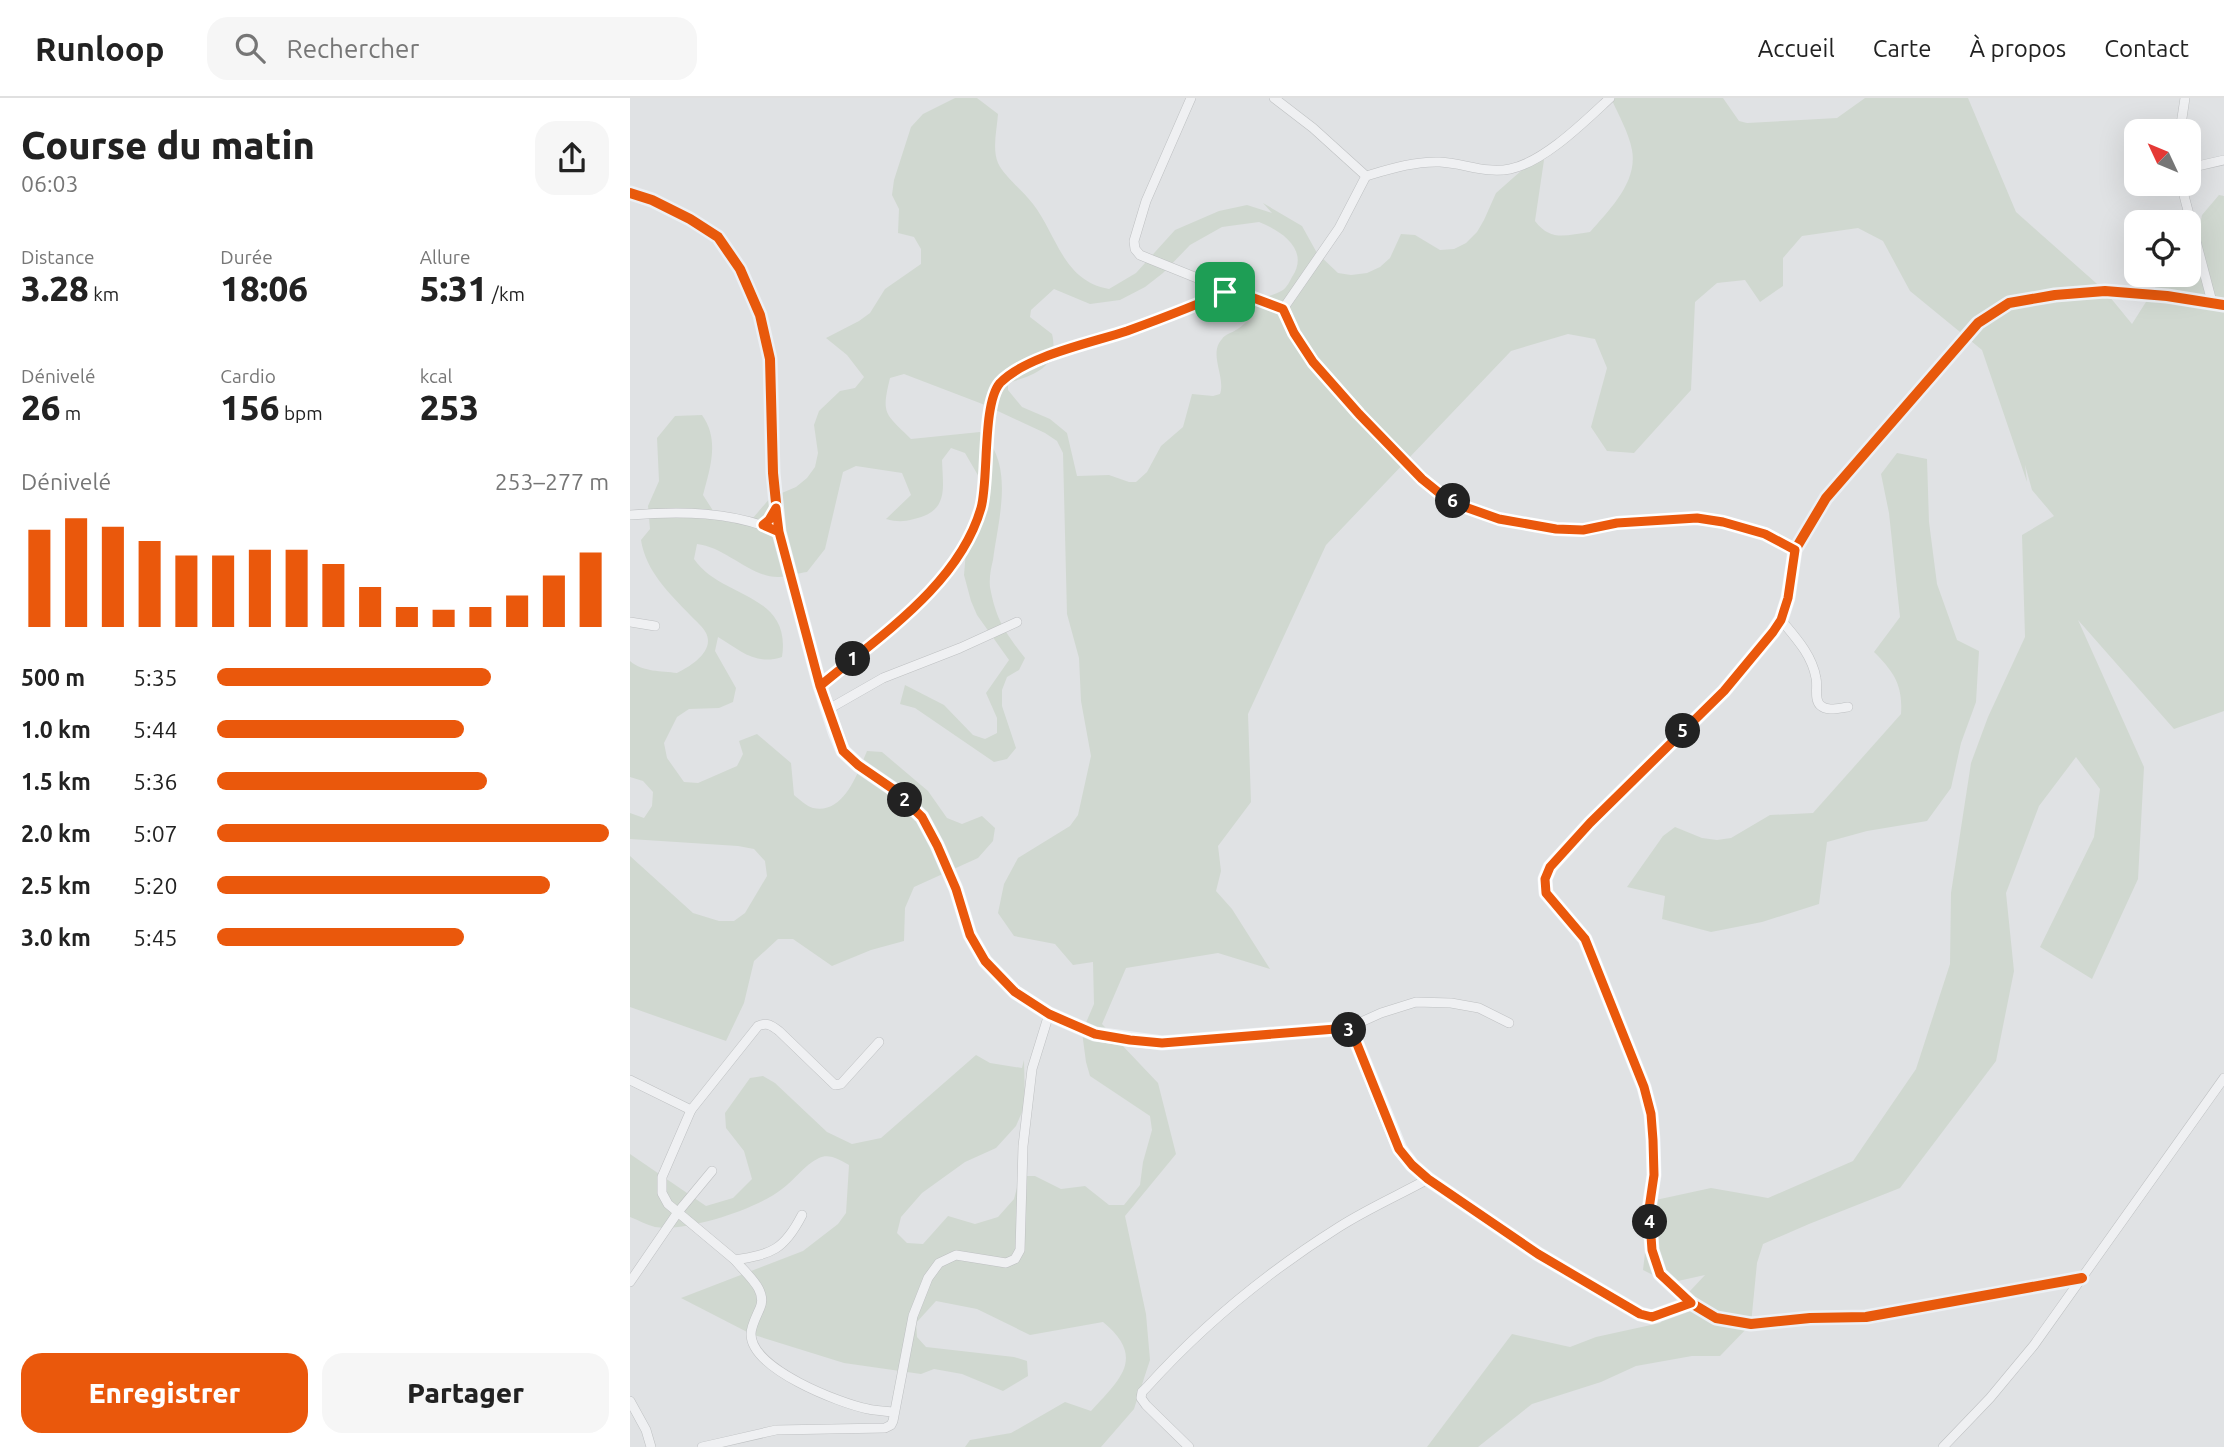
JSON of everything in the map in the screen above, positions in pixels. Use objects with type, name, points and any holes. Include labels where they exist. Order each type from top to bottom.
[{"type":"street","points":[[1191,98],[1146,201],[1134,241],[1135,249],[1140,255],[1225,292],[1243,294],[1283,309],[1294,333],[1313,362],[1422,479],[1443,496],[1499,519],[1556,529],[1583,530],[1617,523],[1697,518],[1765,534],[1795,550]]},
{"type":"street","points":[[1274,98],[1313,128],[1366,176]]},
{"type":"street","points":[[1283,309],[1339,228],[1366,176],[1408,165],[1441,162],[1478,169],[1508,169],[1531,162],[1610,98]]},
{"type":"street","points":[[2181,119],[2185,98]]},
{"type":"street","points":[[2202,165],[2224,160]]},
{"type":"street","points":[[630,193],[690,219],[718,237],[740,269],[760,315],[770,359],[773,473],[779,532],[827,710],[843,751],[893,789],[922,817],[956,889],[970,935],[985,961],[1015,992],[1049,1014],[1095,1034],[1162,1043],[1348,1028],[1381,1013],[1416,1002],[1451,1003],[1479,1008],[1509,1023]]},
{"type":"street","points":[[2184,196],[2212,302]]},
{"type":"street","points":[[2082,1278],[1866,1317],[1810,1318],[1751,1324],[1716,1318],[1691,1303],[1660,1274],[1652,1250],[1649,1209],[1654,1175],[1653,1140],[1651,1114],[1644,1087],[1585,939],[1546,893],[1545,879],[1550,867],[1574,840],[1724,691],[1781,620],[1788,598],[1795,550],[1826,498],[1972,330],[1994,311],[2008,303],[2055,295],[2105,291],[2167,296],[2224,305]]},
{"type":"street","points":[[820,686],[924,599],[942,580],[962,548],[975,526],[982,505],[992,401],[1000,384],[1015,371],[1038,361],[1139,326],[1225,292]]},
{"type":"street","points":[[763,525],[776,508]]},
{"type":"street","points":[[630,515],[672,512],[728,517],[763,525],[779,532]]},
{"type":"street","points":[[1781,620],[1812,662],[1817,681],[1817,700],[1821,706],[1825,709],[1847,707]]},
{"type":"street","points":[[630,622],[655,626]]},
{"type":"street","points":[[827,710],[883,677],[960,648],[1017,622]]},
{"type":"street","points":[[702,1447],[776,1430],[891,1426],[913,1316],[933,1270],[956,1255],[1006,1263],[1015,1259],[1020,1250],[1023,1146],[1032,1069],[1049,1014]]},
{"type":"street","points":[[879,1042],[841,1084],[835,1085],[770,1024],[764,1023],[758,1027],[691,1110],[662,1177],[662,1194],[668,1204],[735,1260],[761,1291],[764,1300],[751,1334],[757,1352],[783,1374],[832,1396],[867,1409],[894,1412]]},
{"type":"street","points":[[1348,1028],[1399,1149],[1428,1179],[1538,1254],[1640,1314],[1652,1317],[1691,1303]]},
{"type":"street","points":[[1943,1447],[1990,1398],[2034,1345],[2224,1078]]},
{"type":"street","points":[[630,1080],[691,1110]]},
{"type":"street","points":[[630,1282],[678,1212],[712,1171]]},
{"type":"street","points":[[1189,1447],[1146,1405],[1141,1398],[1142,1392],[1212,1322],[1283,1264],[1341,1225],[1428,1179]]},
{"type":"street","points":[[735,1260],[774,1250],[784,1244],[802,1215]]},
{"type":"street","points":[[630,1401],[646,1430],[651,1447]]},
{"type":"shaded area","points":[[955,98],[977,98],[998,114],[995,152],[1001,168],[1033,204],[1071,267],[1081,277],[1109,289],[1136,273],[1175,230],[1219,211],[1247,205],[1272,213],[1263,203],[1302,226],[1317,253],[1338,273],[1367,273],[1380,267],[1390,258],[1401,234],[1415,235],[1440,250],[1454,249],[1466,243],[1477,232],[1496,193],[1531,162],[1544,160],[1535,221],[1553,235],[1590,232],[1620,195],[1631,173],[1633,162],[1628,137],[1611,98],[1723,98],[1739,121],[1747,123],[1837,118],[1865,98],[1968,98],[2016,212],[2105,291],[2132,324],[2155,287],[2201,287],[2202,215],[2219,195],[2224,196],[2224,711],[2174,729],[2078,620],[2144,767],[2138,879],[2092,979],[2040,947],[2094,837],[2100,789],[2076,757],[2039,806],[2006,893],[2014,971],[1996,1061],[1900,1188],[1763,1244],[1757,1263],[1751,1324],[1720,1356],[1692,1356],[1636,1366],[1601,1382],[1532,1404],[1478,1447],[1427,1447],[1512,1334],[1570,1347],[1596,1337],[1660,1323],[1705,1275],[1669,1283],[1643,1270],[1651,1201],[1711,1188],[1768,1198],[1853,1161],[1916,1069],[1950,964],[1951,893],[1971,763],[1988,717],[2025,637],[2022,535],[2054,516],[2032,490],[2025,465],[2027,482],[1982,350],[1910,291],[1883,241],[1858,228],[1802,236],[1783,258],[1783,286],[1760,302],[1745,280],[1717,283],[1695,302],[1691,390],[1634,453],[1607,451],[1591,427],[1607,368],[1595,339],[1568,334],[1511,351],[1326,545],[1248,714],[1251,802],[1218,846],[1221,871],[1216,891],[1232,909],[1270,969],[1218,953],[1126,968],[1102,1024],[1158,1083],[1176,1154],[1125,1216],[1146,1314],[1150,1360],[1134,1409],[1101,1447],[965,1447],[970,1440],[1011,1433],[1065,1402],[1091,1411],[1119,1379],[1126,1358],[1124,1347],[1103,1322],[1030,1335],[977,1309],[936,1301],[916,1323],[917,1337],[926,1347],[1014,1357],[1027,1361],[1028,1376],[1003,1391],[962,1374],[934,1369],[921,1374],[844,1363],[751,1334],[681,1298],[803,1251],[838,1224],[846,1213],[849,1165],[827,1156],[814,1161],[771,1197],[721,1217],[669,1228],[655,1227],[630,1217],[630,1154],[706,1206],[733,1198],[752,1179],[744,1151],[726,1128],[725,1113],[750,1078],[763,1076],[775,1083],[827,1132],[852,1144],[881,1138],[976,1055],[990,1063],[1022,1068],[1024,1060],[1025,1105],[1016,1126],[996,1148],[965,1162],[922,1193],[901,1217],[897,1233],[907,1243],[923,1244],[948,1216],[975,1224],[998,1217],[1014,1199],[1020,1176],[1035,1176],[1061,1189],[1085,1186],[1109,1205],[1124,1205],[1140,1185],[1152,1130],[1150,1116],[1090,1076],[1082,1032],[1094,1004],[1093,962],[1073,965],[1055,944],[1014,936],[998,913],[1004,884],[1018,858],[1070,826],[1078,815],[1091,756],[1081,701],[1079,658],[1067,614],[1063,453],[1057,441],[1045,433],[985,405],[904,374],[890,378],[886,407],[887,413],[911,439],[980,432],[998,459],[1001,510],[990,584],[998,617],[1025,658],[1019,670],[1007,677],[1002,690],[1002,706],[1016,748],[1007,759],[994,762],[915,708],[900,704],[905,685],[944,705],[973,735],[985,739],[997,733],[997,718],[986,693],[1009,660],[977,615],[971,601],[964,575],[967,539],[982,505],[979,477],[965,453],[951,448],[942,460],[943,489],[939,504],[925,515],[910,520],[886,519],[911,495],[902,473],[856,466],[843,472],[825,549],[807,572],[782,577],[769,576],[758,573],[708,546],[697,544],[694,559],[706,572],[766,608],[776,620],[782,636],[782,657],[764,660],[756,658],[718,637],[715,651],[736,688],[733,702],[719,708],[689,709],[677,717],[664,743],[667,758],[684,782],[698,783],[737,766],[743,754],[739,741],[757,734],[791,763],[794,795],[813,808],[824,808],[841,799],[854,780],[867,751],[882,752],[928,791],[947,818],[962,824],[982,816],[995,828],[993,841],[978,858],[914,887],[905,908],[904,941],[871,950],[832,966],[793,939],[778,939],[754,961],[744,1003],[726,1041],[630,1007],[630,856],[693,913],[719,921],[734,921],[745,913],[767,876],[765,861],[754,849],[630,839],[630,813],[644,818],[652,806],[653,792],[643,781],[630,777],[630,661],[646,669],[677,673],[700,657],[708,640],[703,629],[660,582],[644,552],[641,540],[650,529],[648,506],[659,481],[657,438],[675,416],[702,415],[711,434],[712,444],[711,464],[703,495],[719,520],[747,525],[770,498],[796,487],[807,478],[815,467],[818,453],[814,425],[819,411],[840,391],[855,388],[864,377],[847,355],[826,338],[870,313],[885,289],[921,264],[921,249],[914,237],[898,233],[899,209],[892,195],[894,180],[911,127],[923,114]],"holes":[[[1259,222],[1276,231],[1296,250],[1297,267],[1283,290],[1248,305],[1253,314],[1241,327],[1223,337],[1218,345],[1220,394],[1192,394],[1183,427],[1161,446],[1147,472],[1136,482],[1109,475],[1077,476],[1067,433],[1050,419],[1022,407],[1008,390],[1008,383],[1036,373],[1049,362],[1052,354],[1052,334],[1030,317],[1031,310],[1054,289],[1090,304],[1120,300],[1145,287],[1163,273],[1190,245],[1222,227]]]},
{"type":"shaded area","points":[[1897,453],[1927,459],[1929,522],[1937,584],[1957,640],[1979,651],[1976,702],[1961,743],[1951,788],[1927,821],[1867,831],[1827,842],[1819,904],[1762,922],[1711,932],[1662,919],[1665,896],[1627,887],[1663,836],[1675,827],[1702,838],[1731,838],[1770,815],[1813,813],[1901,714],[1896,680],[1874,652],[1900,617],[1889,513],[1881,474]]},
{"type":"cycle path","points":[[630,193],[652,200],[718,237],[740,269],[760,315],[770,359],[773,473],[779,532],[835,732],[843,751],[893,789],[922,817],[956,889],[970,935],[985,961],[1015,992],[1049,1014],[1095,1034],[1162,1043],[1348,1028],[1400,1149],[1412,1165],[1428,1179],[1538,1254],[1640,1314],[1652,1317],[1691,1303]]},
{"type":"cycle path","points":[[2082,1278],[1866,1317],[1810,1318],[1751,1324],[1716,1318],[1691,1303],[1660,1274],[1652,1250],[1649,1209],[1654,1175],[1653,1140],[1651,1114],[1644,1087],[1585,939],[1546,893],[1545,879],[1550,867],[1590,823],[1724,691],[1773,632],[1781,620],[1788,598],[1795,550],[1826,498],[1978,323],[2009,303],[2055,295],[2105,291],[2167,296],[2224,305]]},
{"type":"route","points":[[1225,292],[1015,371],[1000,384],[992,401],[982,505],[975,526],[962,548],[942,580],[924,599],[820,686],[779,532],[763,525],[773,516],[776,508],[779,532],[800,609],[820,686],[843,751],[893,789],[922,817],[956,889],[970,935],[985,961],[1015,992],[1049,1014],[1095,1034],[1130,1040],[1162,1043],[1348,1028],[1399,1149],[1428,1179],[1538,1254],[1640,1314],[1652,1317],[1691,1303],[1660,1274],[1652,1250],[1649,1209],[1654,1175],[1653,1140],[1651,1114],[1644,1087],[1585,939],[1546,893],[1545,879],[1550,867],[1590,823],[1724,691],[1773,632],[1781,620],[1788,598],[1795,550],[1747,528],[1697,518],[1617,523],[1583,530],[1556,529],[1499,519],[1465,507],[1443,496],[1422,479],[1359,414],[1313,362],[1294,333],[1283,309],[1243,294],[1225,292]]}]
